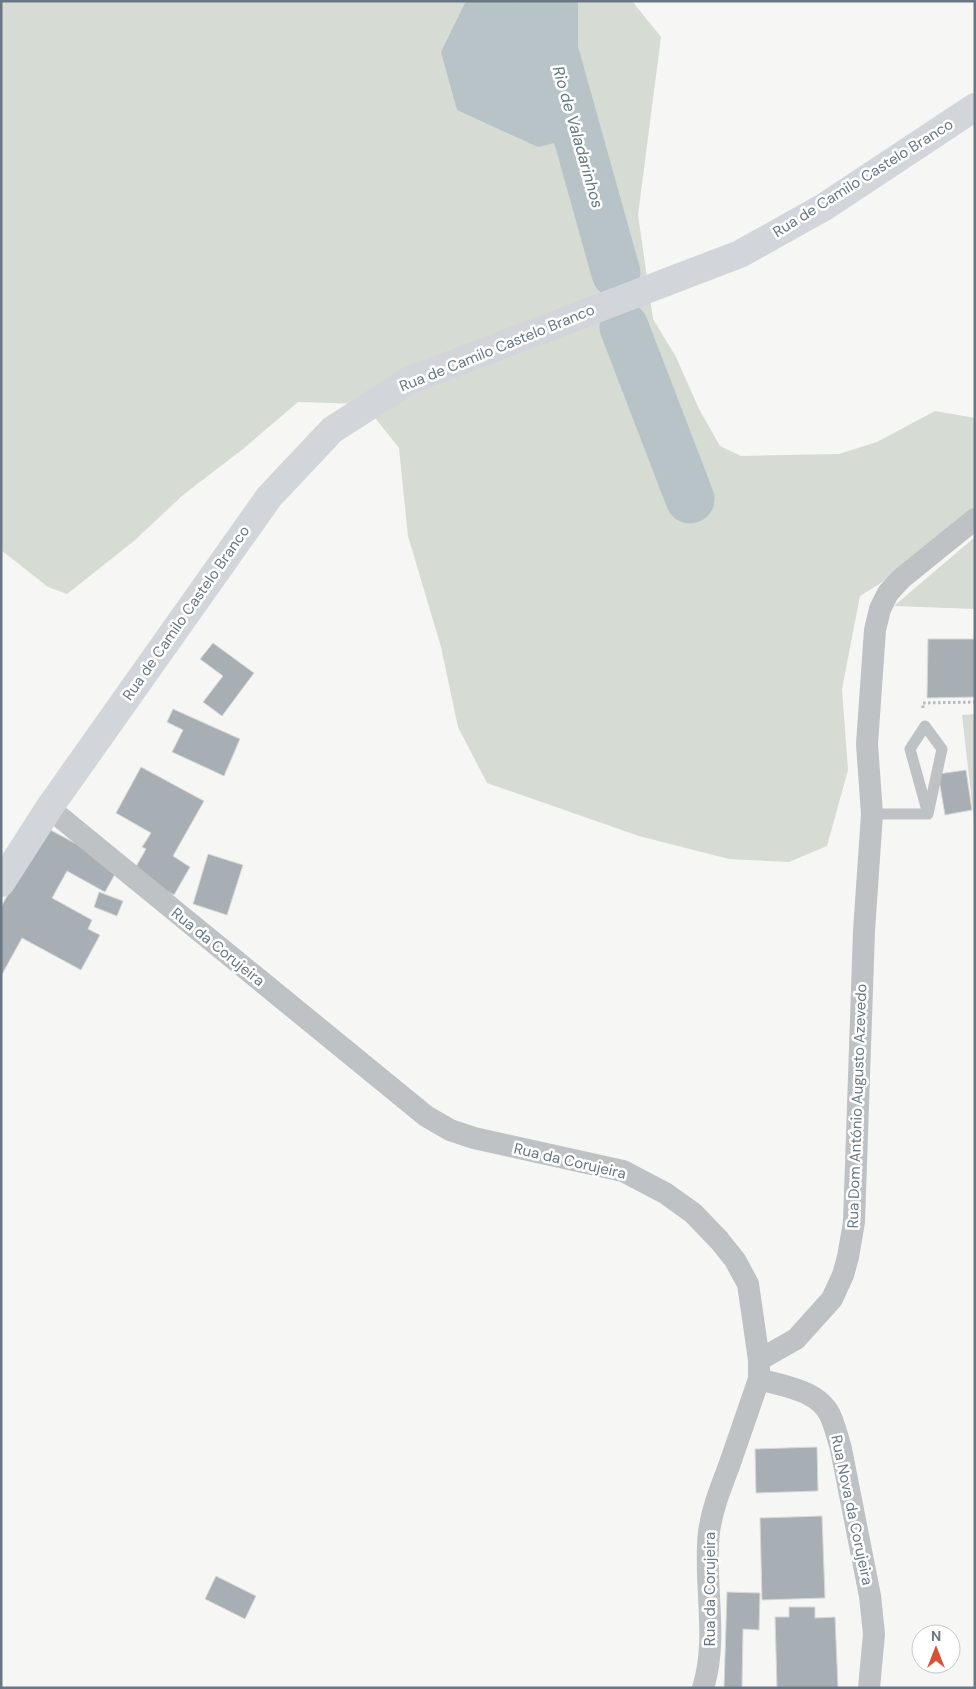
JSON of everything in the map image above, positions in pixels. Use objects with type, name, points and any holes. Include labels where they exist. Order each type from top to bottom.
[{"type":"main road","name":"Rua de Camilo Castelo Branco","points":[[1,883],[49,808],[269,496],[332,430],[408,381],[740,254],[824,207],[975,107]]},
{"type":"street","name":"Rua Dom António Augusto Azevedo","points":[[759,1370],[796,1339],[832,1299],[848,1257],[854,1222],[864,931],[872,814],[867,744],[872,651],[880,609],[888,593],[902,578],[975,519]]},
{"type":"street","name":"Rua da Corujeira","points":[[49,808],[426,1116],[450,1130],[474,1138],[623,1171],[665,1193],[693,1213],[735,1260],[748,1284],[759,1370],[719,1493],[709,1532],[707,1560],[710,1653],[703,1688]]},
{"type":"street","name":"Rua Nova da Corujeira","points":[[759,1370],[818,1400],[829,1414],[836,1431],[842,1449],[870,1596],[874,1634],[869,1688]]},
{"type":"lane","points":[[925,726],[942,749],[928,814],[910,749],[925,726]]},
{"type":"lane","points":[[872,814],[928,814]]},
{"type":"path","points":[[925,726],[923,703],[975,702]]},
{"type":"shaded area","points":[[1,1],[632,1],[661,37],[638,215],[653,319],[676,357],[699,409],[720,446],[741,456],[839,454],[877,442],[935,411],[975,418],[975,524],[860,596],[842,689],[848,770],[827,846],[789,862],[729,859],[639,836],[487,783],[458,727],[441,647],[408,536],[399,448],[364,404],[298,402],[243,449],[183,495],[134,541],[67,594],[48,587],[1,550]]},
{"type":"shaded area","points":[[975,537],[975,609],[894,606]]},
{"type":"shaded area","points":[[975,714],[975,829],[962,715]]},
{"type":"water","points":[[466,1],[578,1],[578,137],[538,147],[457,110],[441,52]]},
{"type":"building","points":[[928,639],[975,639],[975,697],[927,698]]},
{"type":"building","points":[[213,643],[254,673],[222,716],[203,702],[223,676],[200,659]]},
{"type":"building","points":[[173,709],[240,739],[224,776],[172,752],[183,730],[167,722]]},
{"type":"building","points":[[141,767],[204,801],[173,856],[190,867],[174,895],[133,872],[146,849],[142,847],[151,833],[116,813]]},
{"type":"building","points":[[966,770],[972,810],[945,815],[938,774]]},
{"type":"building","points":[[45,827],[119,867],[105,892],[67,871],[52,898],[92,920],[88,929],[100,935],[81,970],[22,938],[1,976],[1,907]]},
{"type":"building","points":[[208,854],[243,865],[227,915],[193,904]]},
{"type":"building","points":[[99,892],[123,901],[117,916],[94,907]]},
{"type":"building","points":[[817,1447],[818,1491],[756,1493],[755,1449]]},
{"type":"building","points":[[822,1516],[825,1598],[762,1600],[760,1518]]},
{"type":"building","points":[[216,1576],[256,1596],[245,1619],[205,1599]]},
{"type":"building","points":[[727,1592],[760,1593],[759,1630],[743,1629],[742,1688],[724,1688]]},
{"type":"building","points":[[789,1607],[815,1607],[815,1618],[835,1617],[838,1688],[777,1688],[775,1617],[789,1617]]},
{"type":"waterway","name":"Rio de Valadarinhos","points":[[545,1],[543,12],[616,273]]},
{"type":"waterway","name":"Rio de Valadarinhos","points":[[624,327],[690,499]]}]
